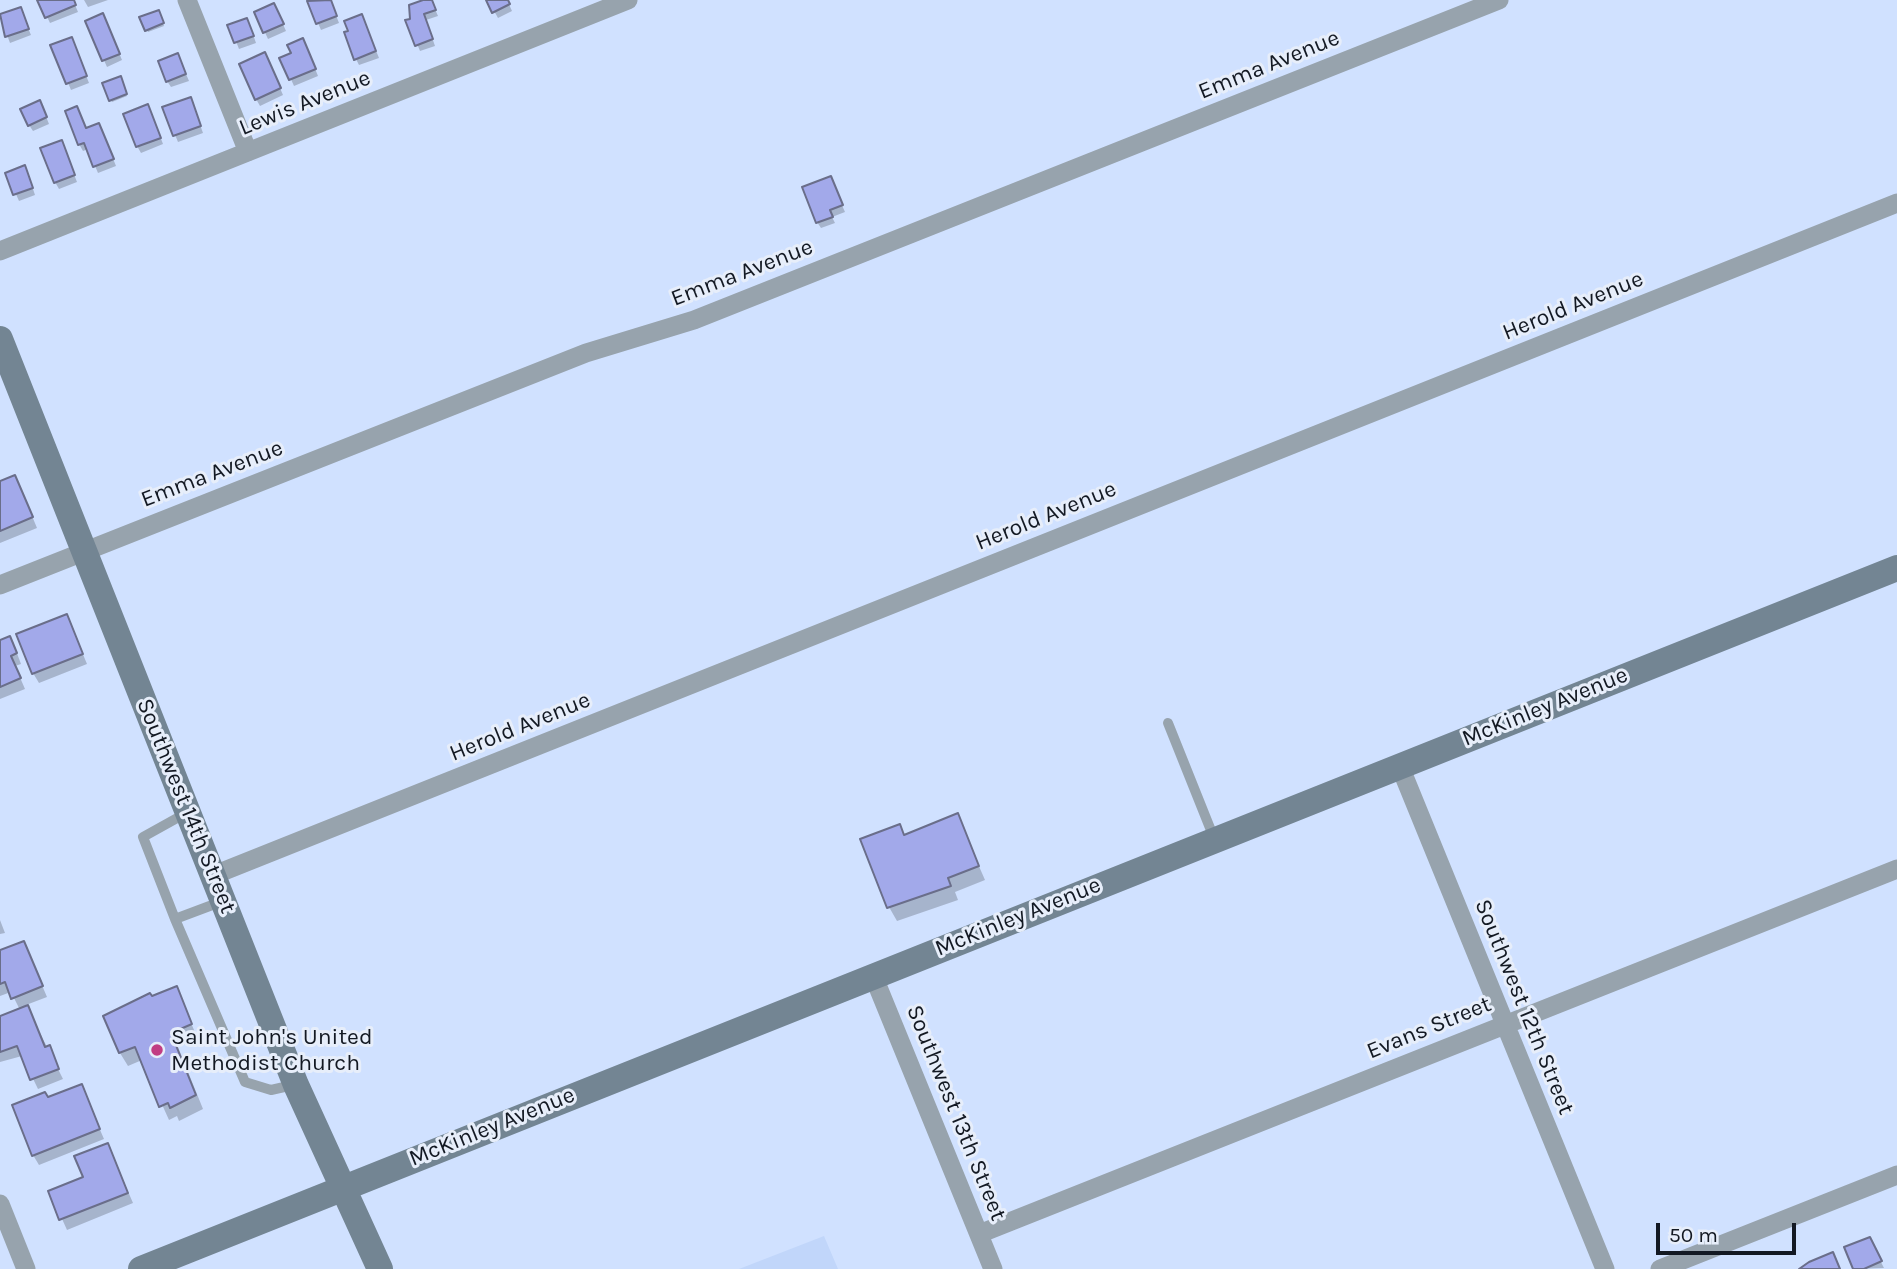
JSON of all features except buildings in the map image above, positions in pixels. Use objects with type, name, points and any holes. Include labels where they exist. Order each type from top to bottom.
[{"type":"main road","name":"Southwest 14th Street","points":[[0,340],[296,1085],[380,1269]]},
{"type":"main road","name":"McKinley Avenue","points":[[141,1269],[1399,764],[1897,568]]},
{"type":"street","points":[[187,0],[247,152]]},
{"type":"street","name":"Lewis Avenue","points":[[0,251],[628,0]]},
{"type":"street","name":"Emma Avenue","points":[[0,585],[586,353],[694,320],[1499,0]]},
{"type":"street","name":"Herold Avenue","points":[[214,875],[1897,203]]},
{"type":"street","name":"Southwest 12th Street","points":[[1399,764],[1605,1269]]},
{"type":"street","name":"Evans Street","points":[[979,1234],[1897,869]]},
{"type":"street","name":"Southwest 13th Street","points":[[873,975],[993,1269]]},
{"type":"street","points":[[1660,1269],[1897,1175]]},
{"type":"street","points":[[0,1204],[26,1269]]},
{"type":"lane","points":[[1168,723],[1214,838]]},
{"type":"lane","points":[[188,812],[143,837],[175,919],[245,1082],[271,1090],[296,1085]]},
{"type":"lane","points":[[175,919],[225,901]]},
{"type":"shaded area","points":[[824,1236],[838,1269],[739,1269]]},
{"type":"place","name":"Saint John's United Methodist Church","points":[[157,1050]]}]
